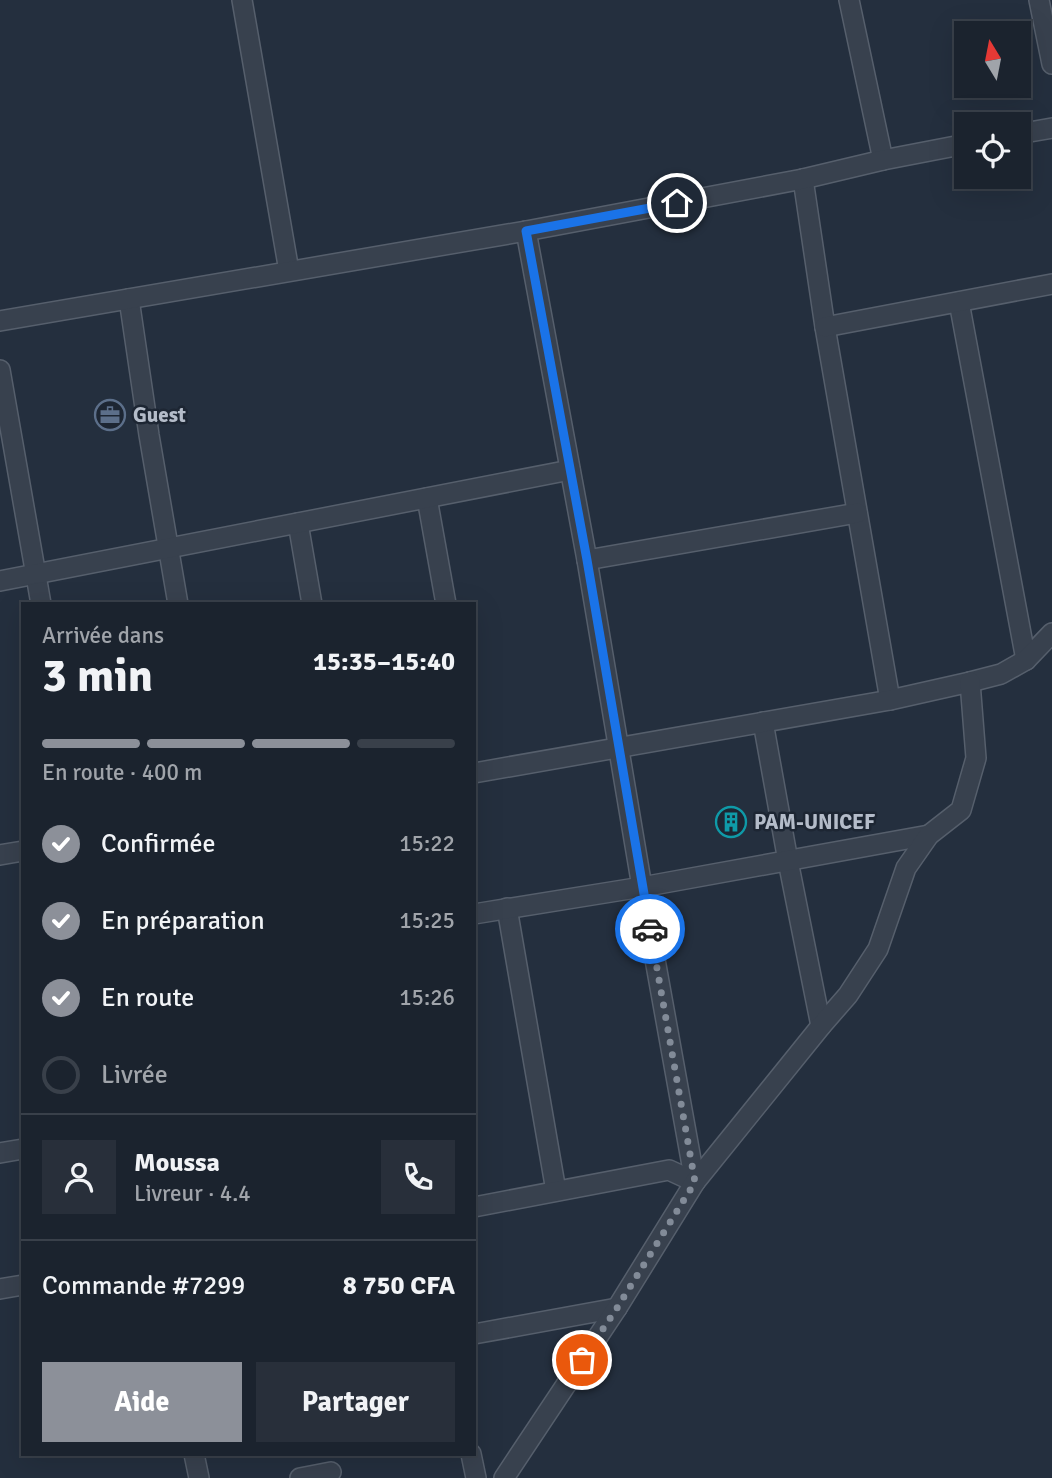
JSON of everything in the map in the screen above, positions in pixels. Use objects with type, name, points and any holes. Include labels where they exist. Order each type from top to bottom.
[{"type":"street","points":[[242,0],[289,271]]},
{"type":"street","points":[[849,0],[883,160]]},
{"type":"street","points":[[1040,0],[1052,64]]},
{"type":"street","points":[[1031,132],[1052,128]]},
{"type":"street","points":[[0,321],[526,231],[803,179],[954,146]]},
{"type":"street","points":[[803,179],[825,327],[890,700]]},
{"type":"street","points":[[526,231],[587,560],[695,1182]]},
{"type":"street","points":[[825,327],[1052,284]]},
{"type":"street","points":[[129,299],[178,602]]},
{"type":"street","points":[[959,302],[1026,660]]},
{"type":"street","points":[[0,370],[41,602]]},
{"type":"street","points":[[0,581],[570,470]]},
{"type":"street","points":[[427,498],[446,602]]},
{"type":"street","points":[[587,560],[857,513]]},
{"type":"street","points":[[298,523],[312,602]]},
{"type":"street","points":[[476,766],[618,747],[890,700],[970,682],[1001,674],[1026,660],[1052,633]]},
{"type":"street","points":[[504,1478],[617,1308],[695,1182],[848,995],[878,949],[906,868],[929,835],[961,810],[976,758],[970,682]]},
{"type":"street","points":[[763,722],[821,1026]]},
{"type":"street","points":[[476,914],[642,887],[929,835]]},
{"type":"street","points":[[0,855],[21,851]]},
{"type":"street","points":[[507,908],[556,1191]]},
{"type":"street","points":[[0,1153],[21,1149]]},
{"type":"street","points":[[476,1207],[669,1170],[695,1182]]},
{"type":"street","points":[[0,1289],[21,1285]]},
{"type":"street","points":[[476,1334],[617,1308]]},
{"type":"street","points":[[194,1456],[199,1478]]},
{"type":"street","points":[[471,1456],[475,1478]]},
{"type":"street","points":[[300,1478],[331,1468]]},
{"type":"way so far","points":[[582,1360],[695,1182],[650,929]]},
{"type":"place","name":"Guest","points":[[110,415]]},
{"type":"place","name":"PAM-UNICEF","points":[[731,822]]},
{"type":"route","points":[[650,929],[587,560],[526,231],[677,203]]}]
